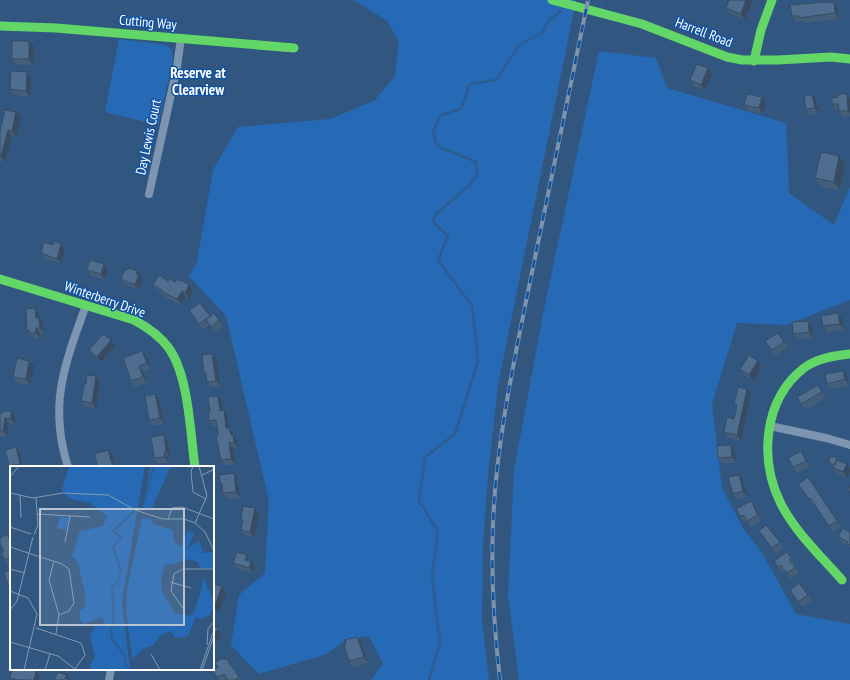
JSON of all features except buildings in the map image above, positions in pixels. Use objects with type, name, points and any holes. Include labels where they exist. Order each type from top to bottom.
[{"type":"street","points":[[754,61],[757,43],[772,0]]},
{"type":"street","name":"Harrell Road","points":[[553,1],[642,24],[727,57],[754,61],[831,57],[850,59]]},
{"type":"street","name":"Cutting Way","points":[[0,26],[56,28],[294,48]]},
{"type":"street","name":"Day Lewis Court","points":[[149,194],[177,67],[181,38]]},
{"type":"street","name":"Winterberry Drive","points":[[0,279],[134,320],[153,332],[170,350],[177,361],[183,380],[195,466]]},
{"type":"street","points":[[68,466],[61,438],[59,395],[65,363],[86,306]]},
{"type":"street","points":[[842,580],[794,525],[776,495],[770,478],[767,457],[767,442],[770,426],[779,398],[785,387],[797,372],[817,360],[829,356],[850,354]]},
{"type":"street","points":[[770,426],[826,438],[850,445]]},
{"type":"street","points":[[109,680],[111,670]]},
{"type":"shaded area","points":[[354,0],[576,0],[498,385],[489,465],[483,542],[482,621],[489,680],[371,680],[383,663],[369,636],[346,640],[327,654],[259,674],[231,645],[239,595],[265,573],[269,501],[226,316],[189,276],[197,262],[213,170],[238,127],[330,119],[374,101],[395,76],[399,41],[387,21]]},
{"type":"shaded area","points":[[119,39],[166,45],[172,51],[173,60],[158,125],[105,112]]},
{"type":"shaded area","points":[[599,51],[656,58],[667,88],[786,123],[789,193],[834,225],[850,187],[850,300],[786,325],[737,323],[712,404],[722,488],[743,528],[761,551],[796,614],[850,624],[850,680],[519,680],[508,595],[514,470],[544,309]]},
{"type":"waterway","points":[[601,6],[603,0]]},
{"type":"waterway","points":[[429,680],[440,643],[432,576],[438,531],[419,501],[425,457],[455,434],[478,361],[472,306],[438,260],[448,236],[433,222],[436,214],[470,185],[477,175],[476,162],[437,146],[433,131],[441,115],[461,109],[470,84],[496,80],[520,44],[542,33],[549,20],[561,11]]},
{"type":"railway","points":[[500,680],[496,641],[492,563],[493,524],[498,463],[518,342],[588,0]]},
{"type":"traffic: fast","points":[[552,0],[642,24],[727,57],[742,60],[778,60],[831,57],[850,59]]},
{"type":"traffic: fast","points":[[754,61],[761,30],[772,0]]},
{"type":"traffic: fast","points":[[0,26],[56,28],[294,48]]},
{"type":"traffic: fast","points":[[0,279],[134,320],[157,335],[168,347],[175,359],[180,373],[188,404],[195,466]]},
{"type":"traffic: fast","points":[[842,580],[817,553],[787,515],[774,487],[768,450],[769,432],[773,413],[780,397],[790,381],[804,368],[814,362],[850,354]]},
{"type":"district","name":"Reserve at Clearview","points":[[198,80]]}]
